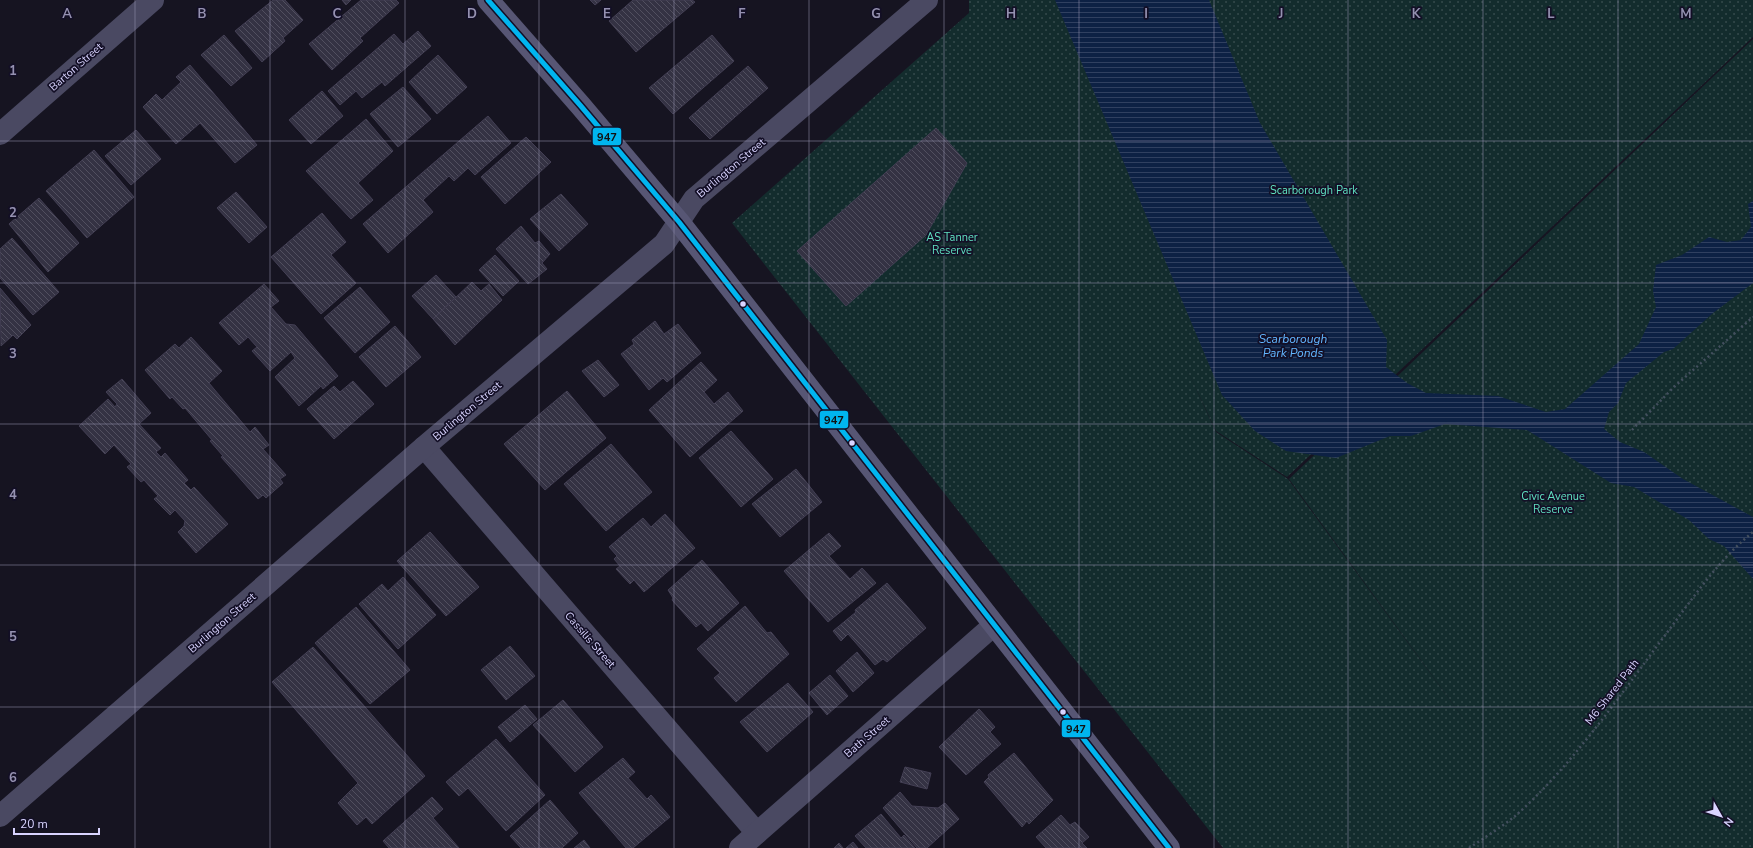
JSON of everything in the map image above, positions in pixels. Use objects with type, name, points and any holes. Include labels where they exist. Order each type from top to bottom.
[{"type":"main road","points":[[488,0],[580,105],[679,222],[1169,848]]},
{"type":"street","name":"Barton Street","points":[[0,134],[153,0]]},
{"type":"street","name":"Burlington Street","points":[[0,816],[424,447],[664,244],[694,199],[927,0]]},
{"type":"street","name":"Cassilis Street","points":[[424,447],[757,833]]},
{"type":"street","name":"Bath Street","points":[[740,848],[994,625]]},
{"type":"path","points":[[1632,430],[1674,387],[1753,317]]},
{"type":"path","name":"M6 Shared Path","points":[[1469,848],[1512,818],[1536,796],[1575,751],[1618,697],[1711,575],[1735,547],[1753,532]]},
{"type":"green space","points":[[969,0],[1753,0],[1753,37],[1287,477],[1216,431],[1185,365],[1216,432],[1288,479],[1485,748],[1289,479],[1753,39],[1753,848],[1223,848],[732,223],[969,13]]},
{"type":"water","name":"Scarborough Park Ponds","points":[[1055,0],[1209,0],[1260,123],[1387,340],[1386,367],[1407,383],[1426,393],[1498,396],[1546,412],[1565,409],[1639,344],[1656,307],[1653,291],[1656,265],[1682,255],[1709,237],[1727,242],[1741,240],[1751,227],[1748,204],[1753,201],[1753,283],[1713,313],[1673,349],[1664,352],[1626,383],[1618,403],[1609,412],[1604,429],[1620,442],[1644,452],[1683,479],[1753,517],[1753,579],[1724,546],[1709,539],[1689,520],[1634,487],[1611,483],[1527,430],[1445,424],[1411,436],[1390,436],[1336,458],[1286,451],[1255,431],[1222,395]]},
{"type":"building","points":[[273,0],[285,0],[303,20],[283,38],[285,41],[262,62],[235,31]]},
{"type":"building","points":[[342,0],[351,0],[346,5]]},
{"type":"building","points":[[361,0],[396,0],[399,3],[360,38],[363,41],[332,70],[309,44]]},
{"type":"building","points":[[590,0],[601,0],[595,5]]},
{"type":"building","points":[[633,0],[692,0],[695,2],[636,52],[609,21]]},
{"type":"building","points":[[418,31],[431,46],[385,86],[382,82],[362,98],[356,91],[340,105],[328,91],[394,34],[403,44]]},
{"type":"building","points":[[224,35],[252,68],[231,86],[201,55]]},
{"type":"building","points":[[712,35],[734,61],[673,114],[649,88]]},
{"type":"building","points":[[438,55],[467,87],[437,114],[409,82]]},
{"type":"building","points":[[190,65],[257,145],[235,163],[200,123],[176,144],[143,107],[156,94],[162,100],[181,82],[176,77]]},
{"type":"building","points":[[748,66],[768,88],[710,139],[689,118]]},
{"type":"building","points":[[403,87],[431,119],[398,147],[370,114]]},
{"type":"building","points":[[322,91],[343,116],[311,144],[289,120]]},
{"type":"building","points":[[488,116],[511,143],[475,175],[468,168],[454,181],[449,176],[423,200],[433,212],[388,253],[363,224]]},
{"type":"building","points":[[366,119],[393,151],[358,183],[373,200],[351,219],[306,171]]},
{"type":"building","points":[[936,128],[967,163],[926,235],[846,306],[797,251]]},
{"type":"building","points":[[136,130],[161,159],[131,185],[105,156]]},
{"type":"building","points":[[526,137],[551,162],[505,204],[481,177]]},
{"type":"building","points":[[94,150],[134,197],[87,238],[46,191]]},
{"type":"building","points":[[236,192],[267,227],[249,243],[217,208]]},
{"type":"building","points":[[561,194],[588,224],[559,251],[530,219]]},
{"type":"building","points":[[39,198],[79,243],[48,272],[9,224]]},
{"type":"building","points":[[322,213],[346,242],[331,255],[356,283],[321,314],[271,257]]},
{"type":"building","points":[[521,226],[535,243],[539,241],[550,254],[542,263],[547,269],[528,284],[496,249]]},
{"type":"building","points":[[12,238],[59,292],[33,315],[0,278],[0,249]]},
{"type":"building","points":[[495,255],[519,281],[503,296],[479,270]]},
{"type":"building","points":[[436,275],[456,297],[433,319],[412,296]]},
{"type":"building","points":[[472,282],[481,291],[489,284],[502,300],[455,345],[433,319]]},
{"type":"building","points":[[264,284],[279,301],[271,307],[286,324],[295,325],[338,376],[323,389],[321,386],[299,406],[275,377],[295,358],[291,352],[270,371],[252,351],[257,347],[248,337],[239,345],[219,323]]},
{"type":"building","points":[[360,287],[390,322],[355,353],[324,318]]},
{"type":"building","points":[[0,288],[31,325],[17,339],[13,335],[1,346]]},
{"type":"building","points":[[655,321],[664,334],[678,324],[701,353],[667,382],[663,378],[649,390],[621,354],[634,344],[632,340]]},
{"type":"building","points":[[395,326],[421,357],[386,387],[359,357]]},
{"type":"building","points":[[191,337],[222,371],[209,383],[250,432],[255,427],[269,445],[263,449],[286,475],[280,479],[283,483],[266,498],[263,495],[258,499],[221,457],[223,456],[210,441],[212,440],[185,408],[183,409],[172,397],[170,399],[145,370],[175,344],[179,348]]},
{"type":"building","points":[[598,360],[619,385],[604,397],[582,371]]},
{"type":"building","points":[[701,362],[717,380],[704,392],[714,404],[728,392],[743,411],[690,457],[649,410]]},
{"type":"building","points":[[122,379],[151,413],[139,424],[161,448],[156,452],[161,457],[165,453],[188,480],[184,483],[191,490],[194,487],[228,524],[196,553],[178,532],[184,526],[185,521],[175,510],[170,515],[154,499],[158,496],[144,480],[141,482],[127,467],[131,464],[114,445],[105,454],[79,426],[108,399],[115,407],[117,404],[106,392]]},
{"type":"building","points":[[353,381],[374,404],[334,439],[307,409],[334,386],[340,392]]},
{"type":"building","points":[[567,391],[606,438],[545,490],[504,444]]},
{"type":"building","points":[[731,431],[773,479],[741,507],[699,458]]},
{"type":"building","points":[[611,444],[652,492],[606,531],[564,484]]},
{"type":"building","points":[[796,469],[822,502],[780,537],[752,504]]},
{"type":"building","points":[[665,514],[695,548],[644,592],[634,580],[630,584],[616,569],[620,566],[614,559],[617,556],[609,547],[643,518],[651,527]]},
{"type":"building","points":[[430,532],[479,587],[446,616],[397,561]]},
{"type":"building","points":[[829,533],[841,546],[829,556],[850,579],[862,568],[876,583],[828,622],[784,571]]},
{"type":"building","points":[[702,560],[739,603],[708,631],[701,623],[696,627],[672,600],[673,598],[668,590]]},
{"type":"building","points":[[403,577],[436,615],[398,649],[359,604],[382,584],[388,591]]},
{"type":"building","points":[[887,583],[926,628],[887,662],[883,659],[875,665],[848,634],[841,641],[833,631]]},
{"type":"building","points":[[745,606],[767,633],[771,632],[789,654],[736,702],[714,678],[720,673],[697,649]]},
{"type":"building","points":[[356,607],[410,670],[370,704],[315,643]]},
{"type":"building","points":[[510,646],[535,676],[506,700],[481,670]]},
{"type":"building","points":[[313,647],[425,776],[372,824],[366,817],[357,825],[338,803],[358,783],[272,682]]},
{"type":"building","points":[[857,652],[874,673],[853,692],[836,671]]},
{"type":"building","points":[[830,675],[848,696],[827,715],[809,693]]},
{"type":"building","points":[[788,683],[813,712],[767,752],[740,722]]},
{"type":"building","points":[[563,700],[603,747],[575,772],[533,725]]},
{"type":"building","points":[[525,705],[537,719],[510,742],[498,727]]},
{"type":"building","points":[[979,709],[995,727],[990,732],[1001,744],[966,775],[939,747]]},
{"type":"building","points":[[496,739],[545,795],[506,831],[468,788],[459,796],[446,782]]},
{"type":"building","points":[[1014,753],[1053,800],[1029,824],[1027,821],[1022,827],[984,782],[989,777],[988,775]]},
{"type":"building","points":[[623,758],[635,772],[628,778],[647,799],[651,795],[670,817],[633,848],[626,848],[579,793]]},
{"type":"building","points":[[905,767],[931,773],[927,789],[900,782]]},
{"type":"building","points":[[900,792],[912,806],[938,808],[945,803],[959,819],[927,848],[917,848],[883,808]]},
{"type":"building","points":[[432,797],[443,809],[433,818],[459,848],[389,848],[383,841]]},
{"type":"building","points":[[550,800],[578,833],[562,848],[521,848],[510,836]]},
{"type":"building","points":[[881,814],[901,838],[904,835],[915,848],[866,848],[855,836]]},
{"type":"building","points":[[1061,815],[1070,825],[1075,822],[1089,837],[1082,843],[1087,848],[1046,848],[1036,837]]},
{"type":"building","points":[[584,840],[590,848],[574,848]]},
{"type":"building","points":[[853,842],[858,848],[846,848]]},
{"type":"building","points":[[839,843],[843,848],[834,848]]},
{"type":"transit line","name":"947","points":[[488,0],[580,105],[679,222],[1169,848]]},
{"type":"park label","name":"Scarborough Park","points":[[1314,190]]},
{"type":"park label","name":"AS Tanner Reserve","points":[[952,243]]},
{"type":"park label","name":"Civic Avenue Reserve","points":[[1553,502]]}]
